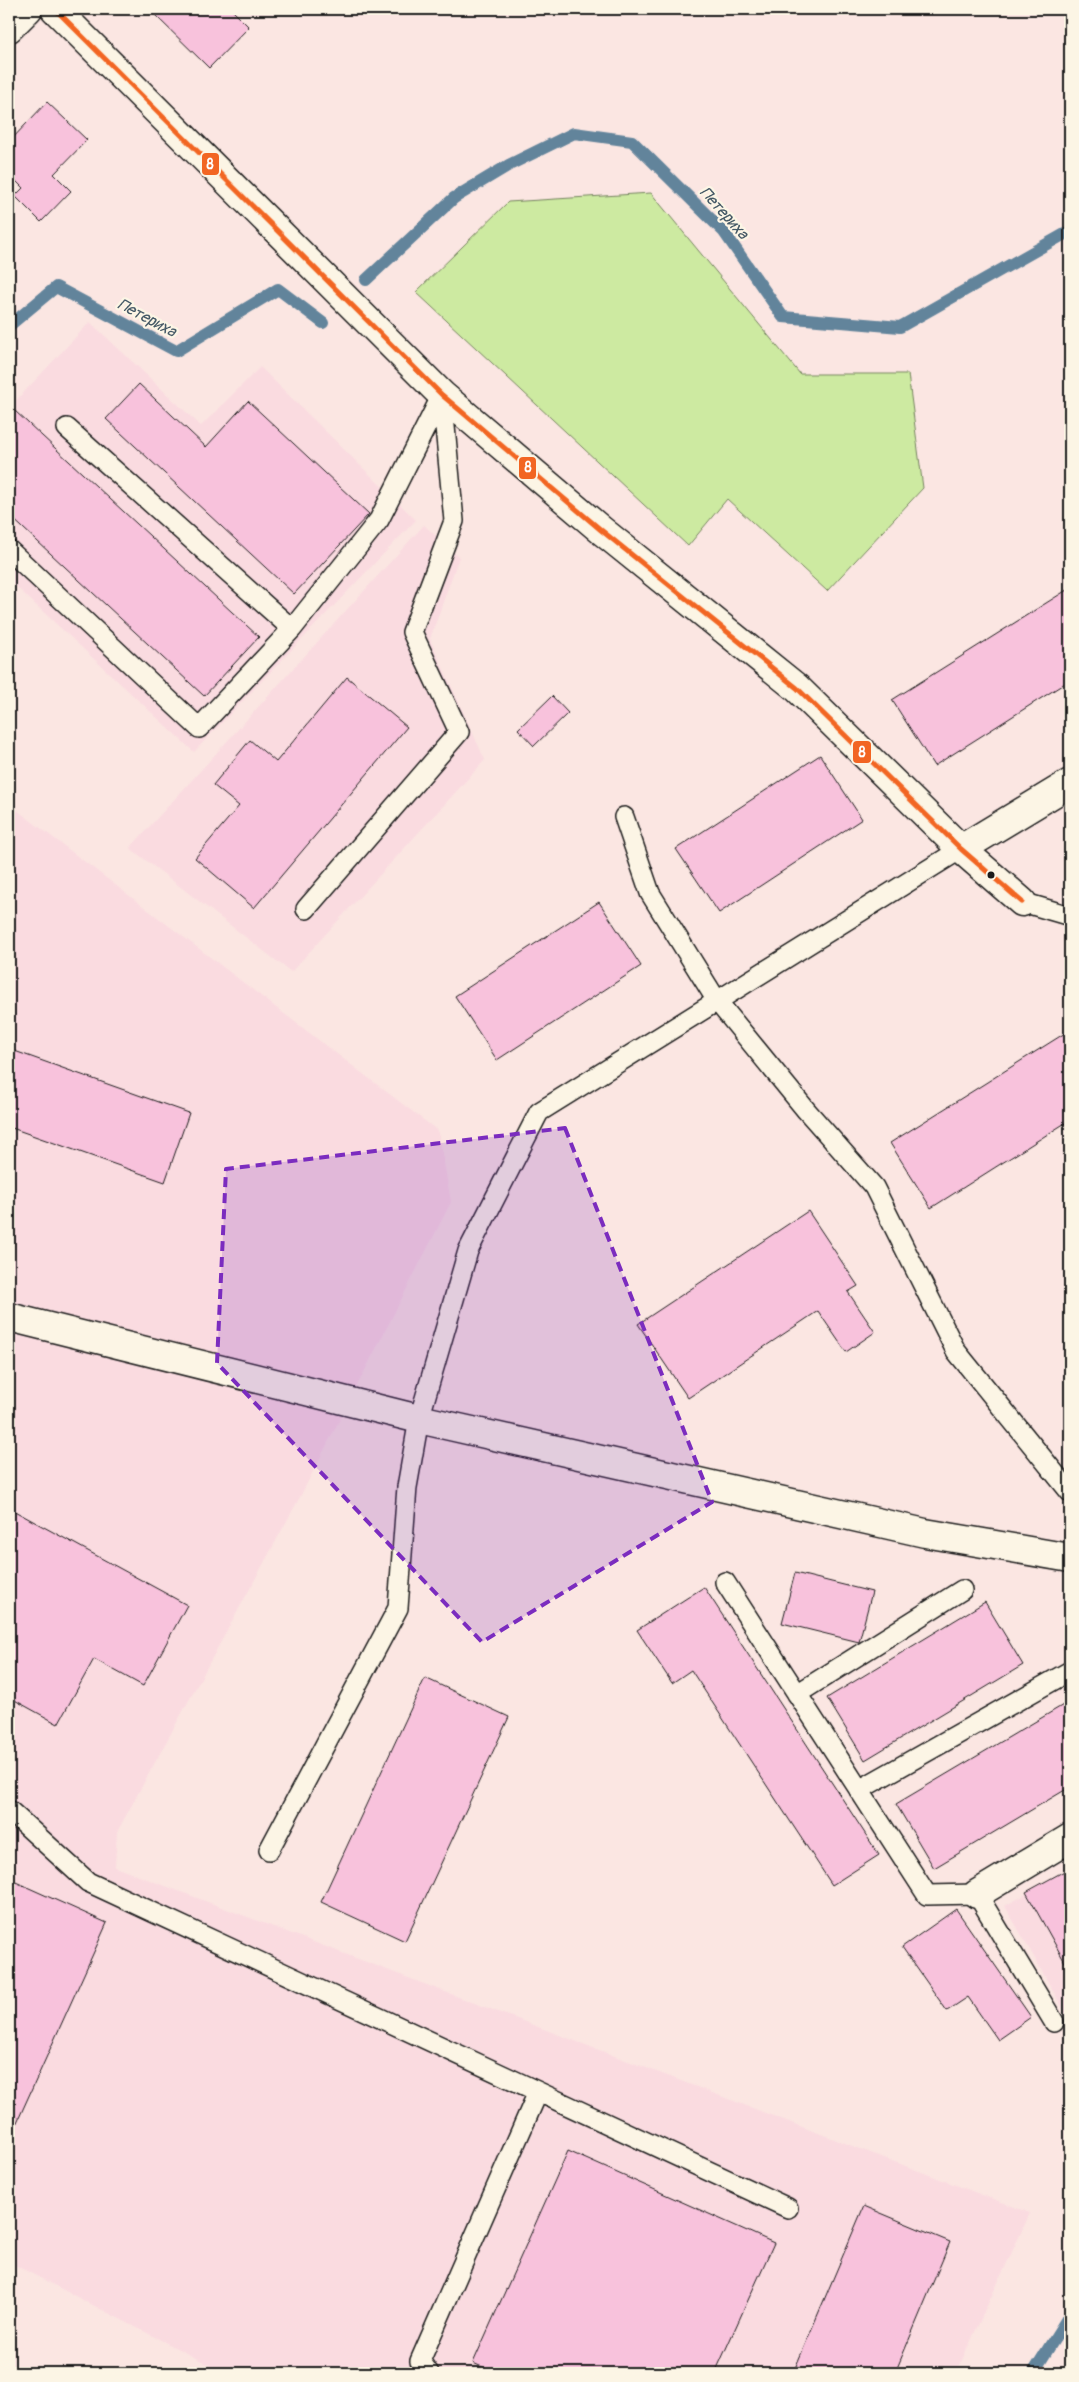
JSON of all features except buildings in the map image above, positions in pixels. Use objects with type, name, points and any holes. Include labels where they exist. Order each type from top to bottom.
[{"type":"street","points":[[9,28],[28,9]]},
{"type":"street","points":[[55,9],[442,395],[601,530],[797,688],[961,849],[1022,902]]},
{"type":"street","points":[[961,849],[1070,783]]},
{"type":"street","points":[[9,1317],[419,1419],[925,1533],[1070,1558]]},
{"type":"street","points":[[977,1894],[1070,1838]]},
{"type":"lane","points":[[9,550],[199,728],[292,629],[380,520],[442,395]]},
{"type":"lane","points":[[306,909],[459,732],[412,632],[454,521],[442,395]]},
{"type":"lane","points":[[67,428],[292,629]]},
{"type":"lane","points":[[624,816],[650,893],[717,1001],[806,1110],[874,1187],[956,1351],[1070,1492]]},
{"type":"lane","points":[[268,1850],[398,1608],[407,1487],[419,1419],[468,1251],[539,1112],[961,849]]},
{"type":"lane","points":[[1022,902],[1070,916]]},
{"type":"lane","points":[[725,1582],[927,1895],[977,1894],[1054,2022]]},
{"type":"lane","points":[[797,1694],[962,1590]]},
{"type":"lane","points":[[859,1790],[1070,1671]]},
{"type":"lane","points":[[9,1810],[88,1882],[788,2208]]},
{"type":"lane","points":[[429,2373],[420,2361],[538,2092]]},
{"type":"highlighted area","points":[[565,1128],[712,1502],[482,1642],[217,1363],[226,1169]]},
{"type":"shaded area","points":[[90,322],[201,426],[260,367],[416,520],[194,752],[9,580],[9,408]]},
{"type":"shaded area","points":[[424,525],[459,557],[430,639],[485,760],[291,972],[130,848]]},
{"type":"shaded area","points":[[9,804],[438,1131],[451,1202],[301,1495],[117,1832],[115,1867],[1030,2213],[956,2373],[225,2373],[9,2262]]},
{"type":"shaded area","points":[[1070,1869],[1070,2021],[1005,1906]]},
{"type":"green space","points":[[651,193],[800,374],[908,374],[923,488],[827,591],[727,499],[688,546],[416,292],[508,202]]},
{"type":"waterway","name":"Петериха","points":[[366,280],[454,198],[509,165],[574,133],[632,141],[724,232],[783,317],[900,327],[1070,231]]},
{"type":"waterway","name":"Петериха","points":[[9,326],[56,287],[176,351],[278,289],[323,323]]},
{"type":"waterway","points":[[1033,2373],[1070,2314]]},
{"type":"transit line","name":"8","points":[[55,9],[442,395],[601,530],[797,688],[961,849],[1022,902]]}]
